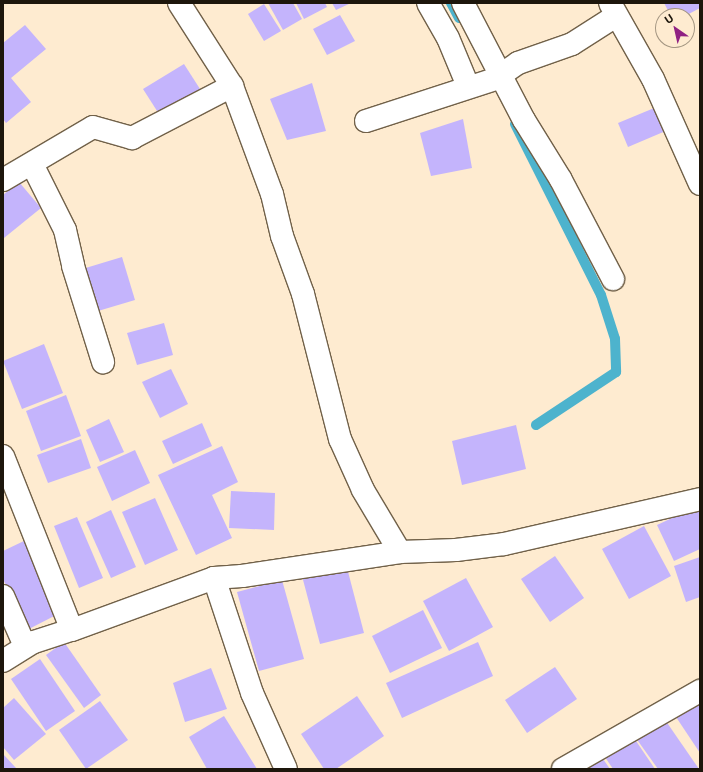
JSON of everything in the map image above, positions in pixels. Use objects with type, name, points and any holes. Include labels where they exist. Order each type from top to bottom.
[{"type":"street","points":[[179,3],[232,86],[272,194],[282,236],[303,294],[340,439],[364,490],[400,552]]},
{"type":"street","points":[[428,3],[448,38],[486,81],[524,120],[561,180],[613,279]]},
{"type":"street","points":[[463,3],[486,81]]},
{"type":"street","points":[[366,121],[486,81],[518,63],[572,44],[613,9],[653,79],[700,184]]},
{"type":"street","points":[[3,180],[93,127],[132,138],[232,86]]},
{"type":"street","points":[[32,164],[65,230],[73,266],[103,362]]},
{"type":"street","points":[[3,456],[72,630]]},
{"type":"street","points":[[3,661],[25,646],[214,578],[242,576],[400,552],[456,550],[504,544],[700,499]]},
{"type":"street","points":[[214,578],[252,693],[286,769]]},
{"type":"street","points":[[3,596],[25,646]]},
{"type":"street","points":[[563,769],[700,691]]},
{"type":"building","points":[[268,3],[293,3],[302,19],[283,30]]},
{"type":"building","points":[[296,3],[325,3],[327,7],[304,19]]},
{"type":"building","points":[[332,3],[351,3],[336,10]]},
{"type":"building","points":[[664,3],[700,3],[700,8],[695,11],[695,8],[667,8]]},
{"type":"building","points":[[264,4],[281,31],[264,41],[248,14]]},
{"type":"building","points":[[340,15],[355,41],[327,55],[313,29]]},
{"type":"building","points":[[25,25],[46,49],[11,78],[31,102],[6,123],[3,119],[3,43]]},
{"type":"building","points":[[184,64],[200,89],[159,114],[143,89]]},
{"type":"building","points":[[312,83],[326,131],[287,140],[270,99]]},
{"type":"building","points":[[659,106],[668,130],[628,147],[618,123]]},
{"type":"building","points":[[463,119],[472,168],[431,176],[420,133]]},
{"type":"building","points":[[19,182],[41,208],[4,238],[3,195]]},
{"type":"building","points":[[122,257],[135,300],[98,311],[79,270]]},
{"type":"building","points":[[164,323],[173,355],[137,365],[127,333]]},
{"type":"building","points":[[44,344],[63,393],[22,409],[3,361]]},
{"type":"building","points":[[171,369],[188,404],[160,418],[142,382]]},
{"type":"building","points":[[66,395],[81,436],[41,451],[26,411]]},
{"type":"building","points":[[109,419],[124,452],[100,462],[86,430]]},
{"type":"building","points":[[202,423],[212,446],[173,464],[162,441]]},
{"type":"building","points":[[516,425],[526,469],[462,485],[452,441]]},
{"type":"building","points":[[81,439],[91,468],[48,483],[37,455]]},
{"type":"building","points":[[222,446],[238,482],[212,495],[232,538],[196,555],[158,475]]},
{"type":"building","points":[[135,450],[150,483],[112,501],[97,467]]},
{"type":"building","points":[[231,491],[275,493],[274,530],[229,528]]},
{"type":"building","points":[[155,498],[178,550],[145,565],[122,512]]},
{"type":"building","points":[[700,505],[700,549],[674,561],[657,525]]},
{"type":"building","points":[[111,510],[136,567],[111,578],[86,522]]},
{"type":"building","points":[[77,517],[103,578],[79,588],[54,526]]},
{"type":"building","points":[[644,526],[671,576],[629,599],[602,549]]},
{"type":"building","points":[[26,540],[60,613],[27,630],[3,579],[3,551]]},
{"type":"building","points":[[555,556],[584,598],[550,622],[521,579]]},
{"type":"building","points":[[700,557],[700,597],[686,602],[674,566]]},
{"type":"building","points":[[346,564],[364,633],[320,644],[302,576]]},
{"type":"building","points":[[466,578],[493,627],[449,651],[423,601]]},
{"type":"building","points":[[282,580],[304,659],[259,671],[237,592]]},
{"type":"building","points":[[423,610],[442,648],[390,673],[372,636]]},
{"type":"building","points":[[64,642],[101,695],[84,708],[46,655]]},
{"type":"building","points":[[478,642],[493,676],[402,718],[386,683]]},
{"type":"building","points":[[40,659],[75,711],[46,731],[11,679]]},
{"type":"building","points":[[555,667],[577,699],[527,733],[505,700]]},
{"type":"building","points":[[211,668],[227,709],[185,722],[173,683]]},
{"type":"building","points":[[357,696],[384,736],[336,769],[324,769],[301,734]]},
{"type":"building","points":[[14,698],[46,734],[14,760],[3,747],[3,708]]},
{"type":"building","points":[[696,699],[700,704],[700,753],[674,714]]},
{"type":"building","points":[[100,701],[128,740],[86,769],[59,730]]},
{"type":"building","points":[[661,714],[699,769],[658,769],[633,734]]},
{"type":"building","points":[[224,716],[257,769],[207,769],[189,737]]},
{"type":"building","points":[[632,735],[655,769],[613,769],[603,754]]},
{"type":"building","points":[[3,754],[17,769],[3,769]]},
{"type":"building","points":[[601,756],[610,769],[581,769]]},
{"type":"waterway","points":[[451,3],[459,18]]},
{"type":"waterway","points":[[515,124],[601,295],[615,339],[616,372],[536,425]]}]
